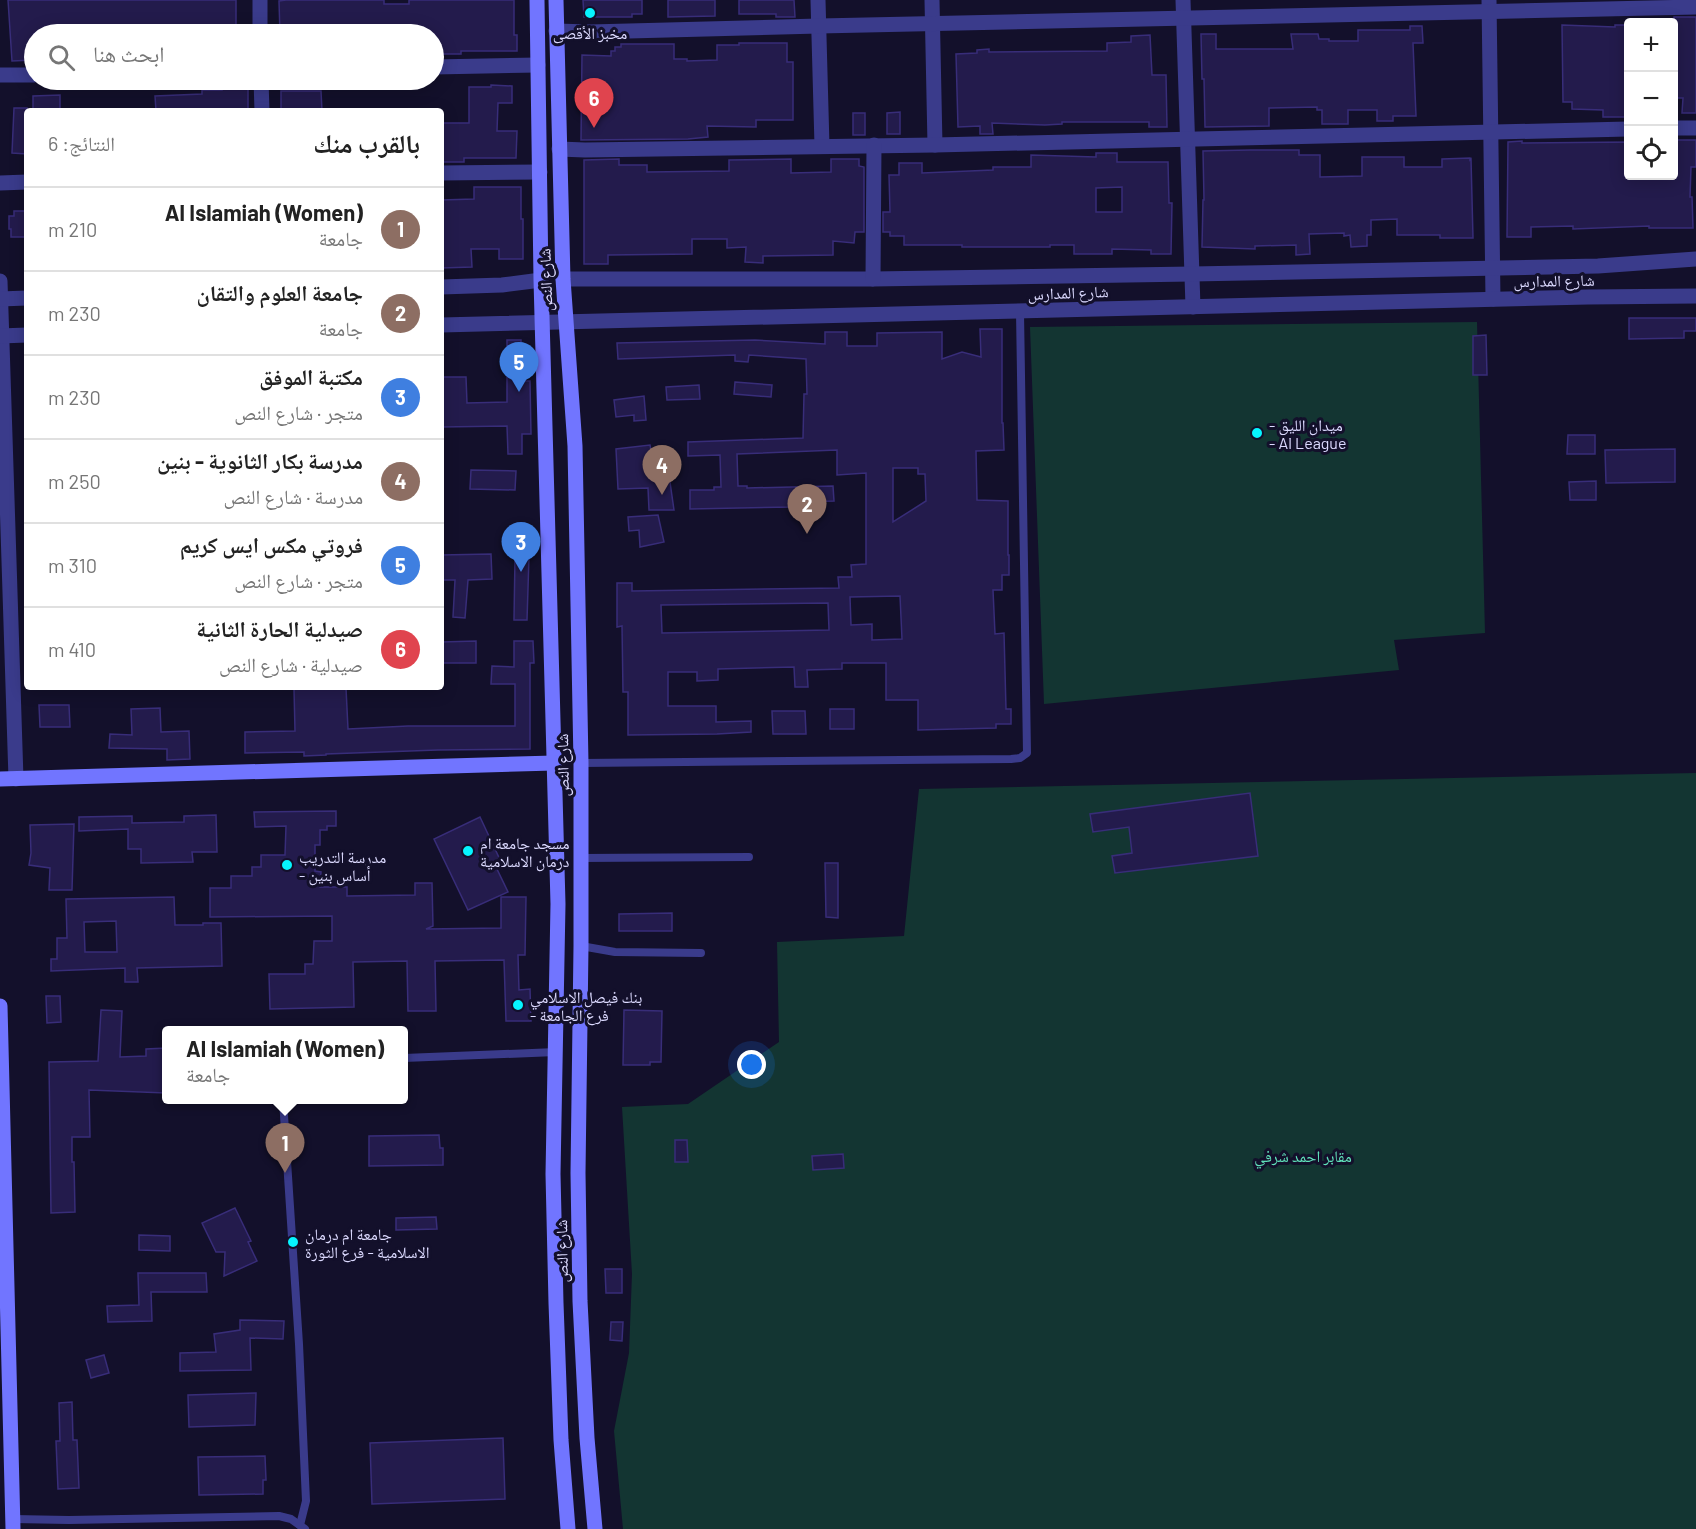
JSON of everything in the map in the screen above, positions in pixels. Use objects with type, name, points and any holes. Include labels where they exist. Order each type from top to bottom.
[{"type":"main road","name":"شارع النص","points":[[537,0],[541,280],[558,904],[553,1174],[555,1291],[561,1440],[568,1529]]},
{"type":"main road","name":"شارع النص","points":[[556,0],[562,279],[574,446],[580,763],[579,1301],[595,1529]]},
{"type":"main road","points":[[0,779],[554,763]]},
{"type":"main road","points":[[0,1006],[5,1424],[13,1524]]},
{"type":"street","points":[[260,0],[260,24]]},
{"type":"street","points":[[818,0],[822,146]]},
{"type":"street","points":[[932,0],[936,145]]},
{"type":"street","points":[[1183,0],[1192,307]]},
{"type":"street","points":[[556,31],[1184,18],[1489,5],[1696,7]]},
{"type":"street","points":[[1489,5],[1493,300]]},
{"type":"street","points":[[444,67],[538,65]]},
{"type":"street","points":[[0,75],[24,75]]},
{"type":"street","points":[[261,90],[262,108]]},
{"type":"street","points":[[1678,128],[1696,128]]},
{"type":"street","points":[[559,149],[936,145],[1624,129]]},
{"type":"street","points":[[873,279],[874,145]]},
{"type":"street","points":[[444,173],[540,172]]},
{"type":"street","points":[[0,183],[24,182]]},
{"type":"street","points":[[562,279],[873,279],[1192,274],[1598,266],[1696,259]]},
{"type":"street","points":[[444,286],[502,285],[541,280]]},
{"type":"street","points":[[0,281],[4,542],[16,779]]},
{"type":"street","name":"شارع المدارس","points":[[444,325],[1696,296]]},
{"type":"street","points":[[0,299],[24,298]]},
{"type":"street","points":[[1,336],[24,335]]},
{"type":"lane","points":[[580,763],[1011,759],[1020,758],[1027,753],[1020,312]]},
{"type":"lane","points":[[581,858],[749,857]]},
{"type":"lane","points":[[581,946],[615,952],[701,953]]},
{"type":"lane","points":[[408,1058],[556,1052]]},
{"type":"lane","points":[[13,1524],[69,1520],[279,1516],[291,1519],[302,1527],[306,1490],[283,1104]]},
{"type":"green space","name":"- ميدان الليق - Al League","points":[[1477,322],[1485,633],[1394,640],[1399,670],[1044,704],[1030,327]]},
{"type":"green space","name":"مقابر احمد شرفي","points":[[1696,773],[1696,1529],[623,1529],[614,1431],[629,1353],[632,1274],[622,1107],[688,1104],[779,1042],[777,942],[904,936],[919,789]]},
{"type":"building","points":[[8,0],[236,0],[236,24],[24,24],[24,60],[12,61]]},
{"type":"building","points":[[384,0],[384,4],[409,4],[409,0],[514,0],[514,35],[517,35],[517,51],[461,51],[461,54],[444,54],[444,24],[280,24],[279,1]]},
{"type":"building","points":[[583,0],[642,0],[642,14],[632,14],[632,17],[584,17]]},
{"type":"building","points":[[668,0],[715,0],[715,16],[668,17]]},
{"type":"building","points":[[739,0],[794,0],[795,17],[776,17],[776,14],[739,14]]},
{"type":"building","points":[[1696,17],[1696,113],[1682,113],[1683,98],[1678,98],[1678,18],[1674,18]]},
{"type":"building","points":[[1562,25],[1615,27],[1615,25],[1624,25],[1624,117],[1603,117],[1603,110],[1572,109],[1572,102],[1563,102]]},
{"type":"building","points":[[1410,26],[1422,26],[1423,43],[1413,43],[1416,116],[1393,116],[1393,121],[1377,121],[1377,110],[1348,110],[1348,124],[1322,124],[1322,110],[1317,110],[1317,107],[1269,108],[1269,126],[1205,127],[1201,34],[1216,34],[1216,49],[1293,49],[1291,34],[1318,34],[1319,39],[1329,39],[1329,41],[1358,41],[1358,30],[1410,30]]},
{"type":"building","points":[[1150,35],[1152,75],[1166,75],[1167,127],[1149,127],[1149,122],[1062,122],[1062,124],[1045,125],[992,123],[993,134],[980,134],[980,126],[958,127],[956,54],[977,53],[977,50],[989,49],[989,52],[1107,51],[1107,43],[1131,42],[1131,36]]},
{"type":"building","points":[[739,43],[787,43],[787,62],[793,62],[793,120],[756,120],[756,127],[707,126],[708,137],[688,139],[581,140],[582,55],[611,56],[611,51],[615,51],[615,47],[621,47],[621,44],[674,44],[674,59],[717,60],[717,45],[739,45]]},
{"type":"building","points":[[491,85],[512,86],[512,103],[498,103],[497,131],[517,131],[516,158],[464,158],[464,162],[444,162],[444,123],[469,123],[469,87],[491,87]]},
{"type":"building","points":[[202,90],[248,90],[248,108],[156,108],[155,96],[202,94]]},
{"type":"building","points":[[281,91],[321,91],[322,108],[281,108]]},
{"type":"building","points":[[60,95],[60,108],[33,108],[33,96]]},
{"type":"building","points":[[14,108],[24,108],[24,154],[12,153]]},
{"type":"building","points":[[900,112],[900,134],[887,134],[887,113]]},
{"type":"building","points":[[853,113],[865,113],[865,135],[853,135]]},
{"type":"building","points":[[1678,140],[1696,140],[1696,167],[1691,167],[1690,197],[1692,197],[1693,228],[1531,227],[1531,237],[1507,237],[1508,142],[1522,141],[1522,143],[1624,142],[1624,180],[1678,180]]},
{"type":"building","points":[[1299,150],[1299,155],[1320,155],[1320,177],[1362,176],[1362,157],[1404,157],[1404,167],[1442,167],[1442,159],[1470,158],[1473,238],[1397,235],[1397,219],[1371,220],[1371,235],[1367,235],[1367,246],[1351,247],[1350,235],[1344,236],[1344,233],[1309,234],[1310,254],[1296,255],[1296,245],[1255,246],[1255,249],[1202,247],[1203,151]]},
{"type":"building","points":[[1096,153],[1117,153],[1117,162],[1168,162],[1169,203],[1172,203],[1171,254],[1151,254],[1151,250],[1112,249],[1112,254],[1074,254],[1074,245],[962,247],[962,245],[904,245],[904,236],[890,236],[890,232],[883,232],[883,212],[890,212],[889,175],[899,175],[899,163],[922,163],[922,173],[993,170],[993,167],[1031,167],[1031,155],[1096,157]],"holes":[[[1122,187],[1122,212],[1096,212],[1096,188]]]},
{"type":"building","points":[[619,159],[619,165],[647,165],[647,172],[729,171],[729,160],[791,159],[791,173],[831,172],[831,159],[859,159],[859,166],[864,167],[864,232],[855,232],[854,243],[833,241],[833,255],[763,256],[763,263],[745,262],[746,247],[727,248],[727,239],[692,239],[692,254],[608,255],[608,264],[584,264],[584,160]]},
{"type":"building","points":[[474,187],[521,187],[523,259],[499,259],[499,249],[471,249],[472,267],[444,268],[444,200],[474,199]]},
{"type":"building","points":[[14,211],[24,211],[24,237],[11,237],[9,216],[14,216]]},
{"type":"building","points":[[1629,318],[1696,318],[1696,331],[1684,331],[1684,338],[1629,339]]},
{"type":"building","points":[[980,329],[1002,329],[1004,450],[976,451],[977,500],[1008,501],[1009,575],[1002,575],[1002,590],[993,590],[995,634],[1004,633],[1006,709],[1011,709],[1011,724],[996,724],[996,728],[918,730],[918,700],[886,700],[886,663],[842,663],[842,669],[807,670],[808,687],[795,687],[794,667],[718,669],[718,680],[697,681],[697,672],[668,672],[668,706],[716,706],[716,722],[751,721],[751,732],[628,735],[628,692],[623,692],[622,626],[617,627],[617,583],[632,583],[632,591],[839,588],[838,577],[852,577],[851,565],[866,564],[866,473],[837,475],[837,450],[737,454],[738,486],[747,486],[747,488],[833,486],[834,501],[792,502],[792,507],[690,509],[690,490],[714,490],[714,487],[721,487],[720,455],[688,456],[688,442],[803,438],[804,394],[807,394],[806,359],[749,355],[748,362],[735,361],[735,355],[618,359],[617,343],[755,340],[825,344],[825,332],[847,332],[847,346],[877,346],[877,333],[942,332],[942,359],[962,352],[981,357]],"holes":[[[893,468],[918,468],[918,474],[925,474],[926,501],[893,522]],[[900,596],[902,639],[872,640],[872,624],[851,625],[850,597]],[[828,603],[829,630],[662,633],[661,605]]]},
{"type":"building","points":[[1486,335],[1487,375],[1473,375],[1473,336]]},
{"type":"building","points":[[507,340],[521,340],[521,381],[530,381],[531,434],[522,434],[522,454],[508,454],[507,426],[444,427],[444,377],[466,377],[467,403],[507,402]]},
{"type":"building","points":[[735,382],[772,385],[771,397],[734,394]]},
{"type":"building","points":[[699,385],[700,399],[667,400],[666,387]]},
{"type":"building","points":[[644,396],[646,420],[634,421],[634,415],[616,417],[614,400]]},
{"type":"building","points":[[1568,435],[1595,435],[1595,454],[1567,454]]},
{"type":"building","points":[[650,445],[652,456],[666,454],[674,510],[649,510],[648,488],[618,489],[616,449]]},
{"type":"building","points":[[1675,449],[1675,482],[1606,483],[1605,450]]},
{"type":"building","points":[[471,470],[516,471],[515,490],[470,489]]},
{"type":"building","points":[[1596,481],[1596,500],[1570,500],[1569,482]]},
{"type":"building","points":[[658,515],[664,542],[640,547],[639,530],[629,531],[628,517]]},
{"type":"building","points":[[491,554],[492,579],[468,580],[465,618],[453,617],[455,580],[444,580],[444,555]]},
{"type":"building","points":[[515,556],[529,557],[527,620],[514,620]]},
{"type":"building","points":[[476,641],[476,663],[444,663],[444,642]]},
{"type":"building","points":[[514,641],[533,641],[534,663],[530,663],[530,749],[438,750],[304,756],[304,752],[245,753],[245,732],[295,731],[294,690],[346,690],[348,729],[408,726],[515,726],[515,684],[491,684],[492,666],[514,667]]},
{"type":"building","points":[[39,705],[69,705],[70,727],[40,727]]},
{"type":"building","points":[[160,708],[161,732],[189,731],[190,759],[167,760],[167,749],[109,748],[110,734],[132,735],[131,709]]},
{"type":"building","points":[[830,709],[854,709],[854,729],[830,729]]},
{"type":"building","points":[[772,711],[805,711],[806,734],[773,734]]},
{"type":"building","points":[[1250,793],[1258,856],[1115,873],[1112,856],[1132,853],[1129,827],[1093,832],[1090,814]]},
{"type":"building","points":[[336,811],[336,826],[327,826],[327,830],[320,830],[320,845],[315,845],[315,871],[321,872],[320,887],[347,887],[347,896],[415,895],[415,883],[432,883],[433,926],[426,929],[501,928],[501,897],[526,897],[525,955],[518,955],[519,990],[530,989],[531,1021],[506,1021],[504,960],[435,961],[436,1011],[408,1011],[407,961],[353,962],[354,1007],[270,1009],[269,974],[305,974],[305,964],[313,964],[314,941],[332,941],[332,916],[210,917],[210,888],[231,888],[231,876],[252,876],[252,867],[261,867],[261,855],[285,855],[286,826],[255,827],[254,812]]},
{"type":"building","points":[[216,815],[217,852],[192,852],[193,862],[141,863],[141,849],[128,849],[128,829],[79,831],[79,817],[132,816],[132,823],[184,822],[184,816]]},
{"type":"building","name":"مسجد جامعة ام درمان الاسلامية","points":[[480,817],[502,864],[496,867],[508,892],[468,910],[434,839]]},
{"type":"building","points":[[74,824],[72,890],[49,890],[50,868],[29,865],[30,825]]},
{"type":"building","points":[[825,863],[838,863],[838,918],[826,917]]},
{"type":"building","points":[[174,897],[175,925],[221,923],[222,966],[137,968],[138,982],[125,982],[125,968],[51,971],[51,959],[57,959],[57,938],[67,938],[66,899]],"holes":[[[116,921],[117,952],[85,952],[84,922]]]},
{"type":"building","points":[[672,913],[672,931],[619,931],[619,914]]},
{"type":"building","points":[[46,996],[60,996],[61,1022],[47,1023]]},
{"type":"building","points":[[101,1010],[122,1011],[120,1057],[146,1056],[146,1049],[162,1048],[162,1093],[89,1090],[90,1137],[72,1137],[75,1212],[51,1213],[49,1062],[98,1061]]},
{"type":"building","points":[[624,1010],[662,1011],[661,1062],[650,1062],[650,1065],[623,1065]]},
{"type":"building","points":[[439,1135],[440,1148],[443,1148],[443,1165],[369,1166],[369,1136]]},
{"type":"building","points":[[675,1140],[687,1140],[688,1162],[675,1162]]},
{"type":"building","points":[[843,1154],[844,1168],[813,1170],[812,1156]]},
{"type":"building","points":[[235,1208],[251,1241],[248,1242],[257,1261],[224,1276],[225,1252],[216,1252],[202,1223]]},
{"type":"building","points":[[436,1217],[437,1229],[396,1230],[396,1218]]},
{"type":"building","points":[[139,1235],[170,1236],[170,1251],[139,1250]]},
{"type":"building","points":[[605,1269],[622,1269],[622,1293],[606,1293]]},
{"type":"building","points":[[138,1273],[206,1273],[207,1292],[151,1292],[152,1321],[108,1322],[107,1306],[139,1305]]},
{"type":"building","points":[[240,1320],[284,1321],[283,1339],[250,1338],[251,1370],[180,1371],[180,1353],[216,1352],[214,1334],[240,1330]]},
{"type":"building","points":[[611,1322],[623,1322],[622,1341],[610,1340]]},
{"type":"building","points":[[104,1355],[109,1373],[91,1378],[86,1360]]},
{"type":"building","points":[[256,1393],[255,1425],[189,1427],[188,1395]]},
{"type":"building","points":[[72,1402],[73,1440],[77,1440],[79,1488],[58,1489],[56,1441],[60,1441],[59,1403]]},
{"type":"building","points":[[503,1438],[505,1499],[372,1504],[370,1443]]},
{"type":"building","points":[[265,1456],[266,1480],[263,1480],[263,1494],[199,1495],[198,1457]]},
{"type":"place","name":"مخبز الأقصى","points":[[590,13]]},
{"type":"place","name":"صيدلية الحارة الثانية","points":[[594,128]]},
{"type":"place","name":"فروتي مكس ايس كريم","points":[[519,392]]},
{"type":"place","name":"- ميدان الليق - Al League","points":[[1257,433]]},
{"type":"place","name":"مدرسة بكار الثانوية - بنين","points":[[662,495]]},
{"type":"place","name":"جامعة العلوم والتقان","points":[[807,534]]},
{"type":"place","name":"مكتبة الموفق","points":[[521,572]]},
{"type":"place","name":"مسجد جامعة ام درمان الاسلامية","points":[[468,851]]},
{"type":"place","name":"مدرسة التدريب - أساس بنين","points":[[287,865]]},
{"type":"place","name":"بنك فيصل الاسلامي - فرع الجامعة","points":[[518,1005]]},
{"type":"place","name":"Al Islamiah (Women)","points":[[285,1173]]},
{"type":"place","name":"جامعة ام درمان الاسلامية - فرع الثورة","points":[[293,1242]]}]
